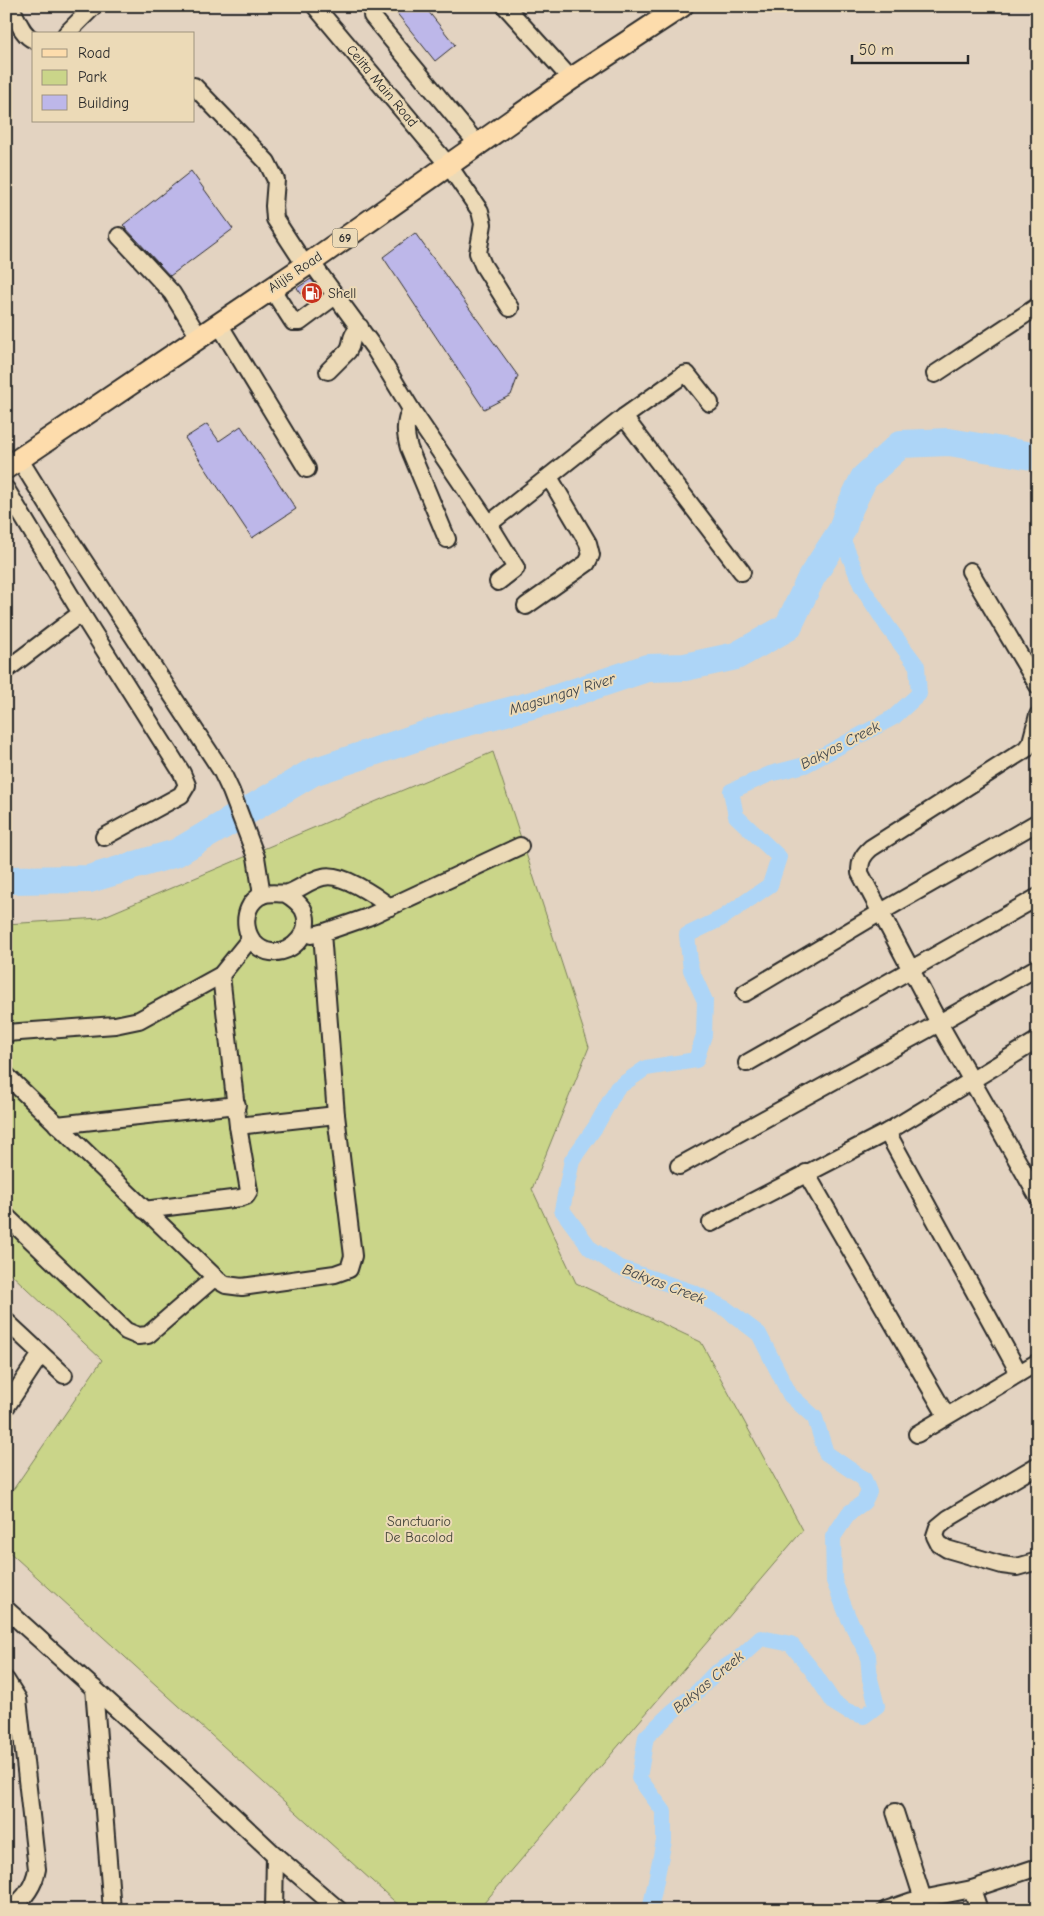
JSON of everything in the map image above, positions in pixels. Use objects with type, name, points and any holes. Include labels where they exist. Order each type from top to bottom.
[{"type":"main road","name":"Alijis Road","points":[[13,464],[479,146],[571,79],[682,6]]},
{"type":"street","points":[[10,6],[22,28],[32,39]]},
{"type":"street","points":[[68,32],[94,6]]},
{"type":"street","name":"Celita Main Road","points":[[315,6],[449,166],[480,211],[483,224],[478,253],[483,265],[510,308]]},
{"type":"street","points":[[505,6],[571,79]]},
{"type":"street","points":[[372,16],[479,146]]},
{"type":"street","points":[[195,87],[267,162],[276,180],[275,218],[308,263],[360,327],[411,409],[489,524],[516,568],[498,582]]},
{"type":"street","points":[[119,236],[172,293],[200,337]]},
{"type":"street","points":[[272,288],[293,322],[300,322],[336,296]]},
{"type":"street","points":[[935,374],[1038,306]]},
{"type":"street","points":[[219,324],[307,469]]},
{"type":"street","points":[[328,370],[348,351],[351,336],[360,327]]},
{"type":"street","points":[[489,524],[624,417],[683,375],[688,374],[710,403]]},
{"type":"street","points":[[411,409],[406,425],[409,448],[447,539]]},
{"type":"street","points":[[624,417],[742,572]]},
{"type":"street","points":[[13,464],[85,563],[221,770],[231,790],[256,857],[262,895]]},
{"type":"street","points":[[526,606],[588,563],[590,555],[588,543],[549,477]]},
{"type":"street","points":[[6,488],[81,613],[182,773],[186,785],[181,795],[104,838]]},
{"type":"street","points":[[970,571],[1038,686]]},
{"type":"street","points":[[6,670],[81,613]]},
{"type":"street","points":[[1038,714],[1031,742],[1026,749],[863,854],[860,862],[860,872],[939,1023],[1038,1197]]},
{"type":"street","points":[[745,993],[1038,822]]},
{"type":"street","points":[[302,936],[322,933],[368,917],[520,846]]},
{"type":"street","points":[[286,894],[324,876],[332,876],[368,890],[390,907]]},
{"type":"street","points":[[274,892],[286,894],[297,900],[304,911],[306,923],[302,936],[295,945],[283,951],[271,952],[259,947],[250,938],[246,927],[246,914],[252,903],[262,895],[274,892]]},
{"type":"street","points":[[746,1063],[910,968],[1038,897]]},
{"type":"street","points":[[6,1075],[214,1278],[226,1285],[242,1287],[335,1274],[349,1269],[352,1256],[336,1116],[322,933]]},
{"type":"street","points":[[6,1033],[115,1025],[139,1020],[221,975],[250,938]]},
{"type":"street","points":[[679,1166],[1038,967]]},
{"type":"street","points":[[144,1210],[246,1196],[249,1191],[238,1126],[221,975]]},
{"type":"street","points":[[711,1223],[888,1132],[1038,1040]]},
{"type":"street","points":[[57,1125],[237,1105]]},
{"type":"street","points":[[238,1126],[336,1116]]},
{"type":"street","points":[[888,1132],[1019,1373]]},
{"type":"street","points":[[806,1173],[946,1415]]},
{"type":"street","points":[[6,1216],[126,1331],[138,1336],[148,1335],[214,1278]]},
{"type":"street","points":[[6,1321],[64,1375]]},
{"type":"street","points":[[6,1407],[41,1354]]},
{"type":"street","points":[[917,1434],[1038,1362]]},
{"type":"street","points":[[1038,1465],[949,1518],[938,1527],[935,1536],[939,1544],[947,1549],[1002,1565],[1017,1567],[1038,1561]]},
{"type":"street","points":[[6,1609],[339,1910]]},
{"type":"street","points":[[6,1680],[18,1699],[37,1869],[30,1890],[10,1910]]},
{"type":"street","points":[[94,1688],[112,1910]]},
{"type":"street","points":[[895,1812],[923,1899]]},
{"type":"street","points":[[274,1910],[275,1854]]},
{"type":"street","points":[[886,1910],[923,1899],[972,1889],[1038,1867]]},
{"type":"street","points":[[972,1889],[979,1910]]},
{"type":"green space","name":"Sanctuario De Bacolod","points":[[493,752],[589,1047],[532,1189],[576,1283],[701,1342],[803,1530],[478,1910],[404,1910],[6,1549],[6,1500],[102,1360],[6,1269],[6,924],[100,918]]},
{"type":"building","points":[[391,6],[424,6],[455,45],[435,61]]},
{"type":"building","points":[[191,171],[233,229],[170,276],[123,225]]},
{"type":"building","points":[[415,233],[518,376],[511,395],[484,409],[383,257]]},
{"type":"building","name":"Shell","points":[[311,279],[322,293],[308,303],[297,288]]},
{"type":"building","points":[[207,424],[219,441],[241,426],[296,509],[252,538],[185,438]]},
{"type":"waterway","name":"Magsungay River","points":[[6,880],[89,879],[176,853],[313,772],[445,728],[551,700],[647,668],[685,667],[736,656],[788,627],[811,578],[842,530],[848,511],[864,478],[901,444],[949,442],[1038,457]]},
{"type":"waterway","name":"Bakyas Creek","points":[[650,1910],[664,1841],[664,1812],[639,1778],[646,1737],[672,1712],[697,1692],[714,1674],[738,1659],[761,1638],[791,1644],[812,1670],[834,1703],[847,1711],[864,1716],[877,1706],[870,1679],[868,1655],[848,1617],[834,1581],[833,1537],[849,1513],[864,1502],[869,1492],[864,1479],[826,1453],[815,1418],[790,1395],[759,1334],[726,1309],[692,1292],[618,1267],[590,1248],[562,1210],[572,1160],[596,1126],[617,1088],[646,1068],[696,1060],[704,1035],[705,1001],[691,970],[687,935],[722,918],[770,885],[779,857],[736,816],[731,791],[770,774],[805,765],[894,717],[919,694],[917,666],[888,627],[862,587],[842,538],[842,530]]},
{"type":"place","name":"Shell","points":[[312,293]]}]
